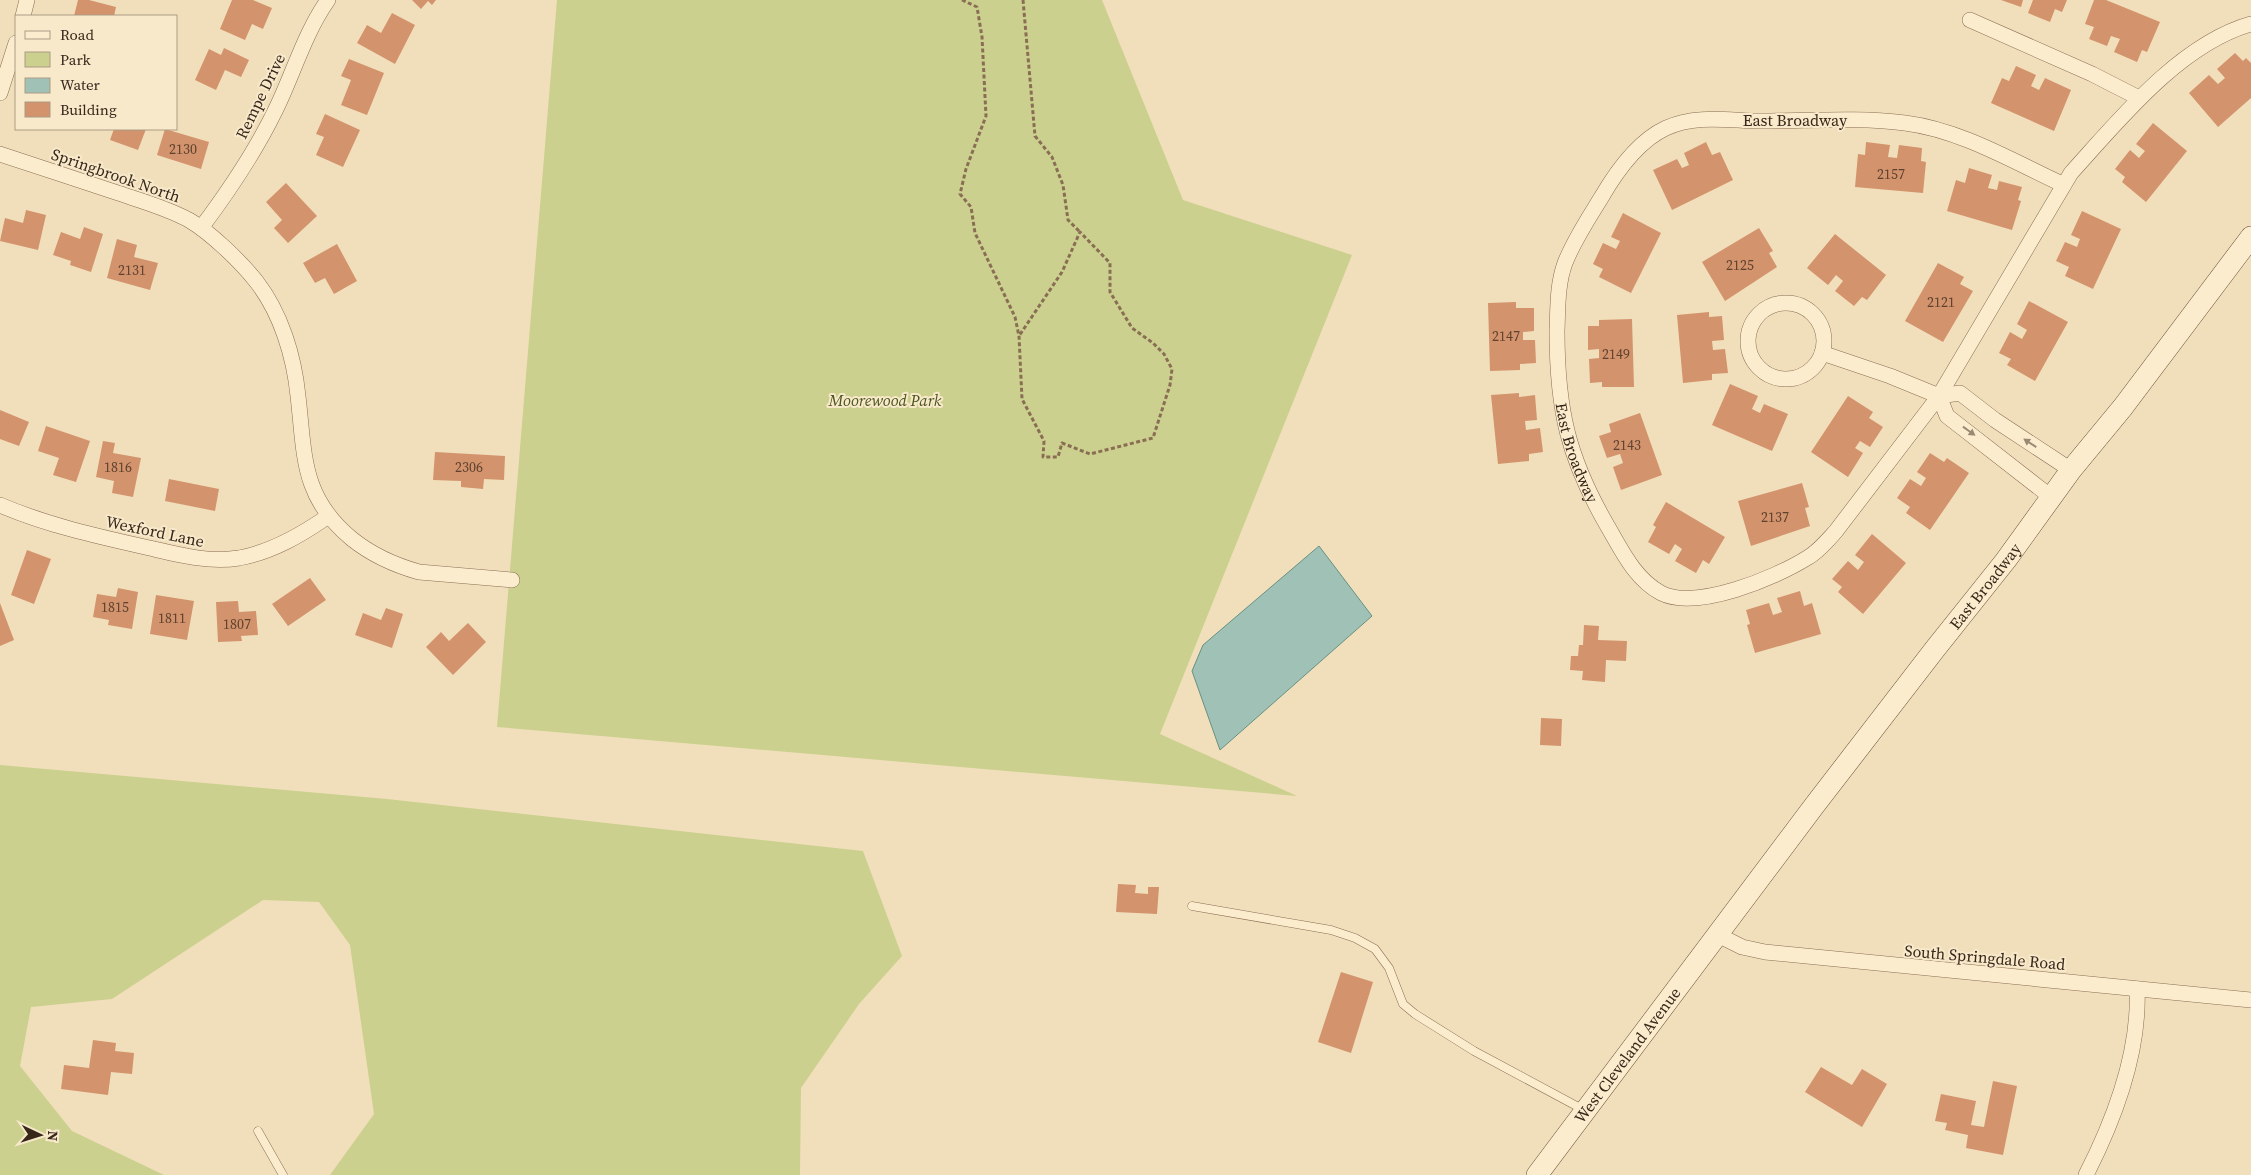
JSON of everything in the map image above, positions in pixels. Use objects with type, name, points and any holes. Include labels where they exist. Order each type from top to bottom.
[{"type":"main road","name":"East Broadway","points":[[1718,935],[1934,649],[2006,560],[2071,470],[2123,407],[2251,237]]},
{"type":"main road","name":"West Cleveland Avenue","points":[[1537,1175],[1718,935]]},
{"type":"street","points":[[23,15],[27,0]]},
{"type":"street","name":"Rempe Drive","points":[[200,228],[218,205],[267,126],[293,68],[328,0]]},
{"type":"street","points":[[1970,20],[2057,57],[2139,98]]},
{"type":"street","name":"East Broadway","points":[[2064,185],[1983,147],[1938,130],[1906,123],[1845,119],[1759,121],[1700,119],[1666,128],[1636,151],[1607,187],[1576,239],[1565,263],[1558,304],[1557,363],[1560,402],[1570,448],[1600,514],[1625,558],[1641,578],[1667,596],[1689,599],[1724,593],[1754,582],[1806,559],[1817,551],[1836,531],[1939,396],[2018,259],[2064,185],[2071,173],[2139,98],[2201,47],[2222,34],[2251,24]]},
{"type":"street","points":[[0,93],[15,45]]},
{"type":"street","name":"Springbrook North","points":[[0,154],[164,209],[200,228],[255,279],[268,297],[279,320],[292,358],[298,395],[303,453],[318,502],[328,516],[359,545],[380,558],[405,568],[419,572],[512,580]]},
{"type":"street","points":[[1789,302],[1801,306],[1814,315],[1821,326],[1824,342],[1822,353],[1810,370],[1795,377],[1780,378],[1768,374],[1752,358],[1748,346],[1751,326],[1760,312],[1769,306],[1789,302]]},
{"type":"street","points":[[1822,353],[1939,396],[1960,393],[1995,420],[2071,470]]},
{"type":"street","points":[[1939,396],[1947,416],[1975,435],[2051,497]]},
{"type":"street","name":"Wexford Lane","points":[[0,505],[80,533],[208,560],[240,558],[272,549],[303,533],[328,516]]},
{"type":"street","name":"South Springdale Road","points":[[1718,935],[1742,947],[1765,952],[2251,1000]]},
{"type":"street","points":[[2086,1175],[2106,1132],[2122,1087],[2138,1012],[2137,989]]},
{"type":"lane","points":[[1192,906],[1331,930],[1355,938],[1375,950],[1389,968],[1403,1004],[1415,1014],[1474,1051],[1586,1111]]},
{"type":"lane","points":[[258,1131],[283,1175]]},
{"type":"path","points":[[962,0],[977,7],[982,37],[986,116],[966,169],[960,194],[972,206],[975,233],[1016,317],[1019,336],[1022,399],[1044,441],[1043,456],[1058,457],[1062,443],[1090,454],[1153,438],[1164,408],[1172,369],[1164,354],[1153,343],[1132,328],[1110,292],[1110,263],[1068,220],[1063,185],[1052,157],[1035,136],[1023,0]]},
{"type":"path","points":[[1019,336],[1062,272],[1080,232]]},
{"type":"green space","name":"Moorewood Park","points":[[557,0],[1102,0],[1183,200],[1352,255],[1160,734],[1297,796],[497,727]]},
{"type":"green space","points":[[0,765],[387,799],[863,851],[902,956],[859,1004],[801,1088],[800,1175],[330,1175],[374,1114],[350,945],[319,902],[263,900],[112,999],[31,1007],[20,1066],[72,1131],[164,1175],[0,1175]]},
{"type":"water","points":[[1319,546],[1372,616],[1220,750],[1192,671],[1203,645]]},
{"type":"building","points":[[78,0],[89,0],[116,7],[114,15],[74,15]]},
{"type":"building","points":[[232,0],[253,0],[272,8],[263,29],[252,24],[245,40],[220,29]]},
{"type":"building","points":[[412,0],[436,0],[432,5],[428,1],[421,9]]},
{"type":"building","points":[[2001,0],[2023,0],[2021,7]]},
{"type":"building","points":[[2033,0],[2067,0],[2062,12],[2055,9],[2050,22],[2028,13]]},
{"type":"building","points":[[2094,0],[2106,0],[2160,22],[2147,52],[2142,50],[2137,62],[2114,52],[2120,39],[2111,36],[2107,46],[2089,39],[2094,27],[2085,24]]},
{"type":"building","points":[[392,13],[415,25],[395,64],[357,43],[367,25],[381,33]]},
{"type":"building","points":[[224,48],[249,60],[241,77],[225,70],[216,90],[195,80],[209,49],[221,55]]},
{"type":"building","points":[[2235,53],[2243,61],[2246,58],[2251,63],[2251,98],[2218,127],[2189,93],[2209,75],[2218,84],[2225,78],[2217,69]]},
{"type":"building","points":[[349,59],[384,73],[367,115],[341,105],[351,80],[341,76]]},
{"type":"building","points":[[2016,66],[2036,75],[2031,86],[2039,90],[2045,78],[2071,90],[2054,131],[1991,103],[2002,78],[2009,81]]},
{"type":"building","points":[[325,114],[360,130],[343,167],[316,155],[324,137],[316,134]]},
{"type":"building","points":[[2153,123],[2187,151],[2146,202],[2122,182],[2125,177],[2115,169],[2130,150],[2139,158],[2145,151],[2136,144]]},
{"type":"building","points":[[114,130],[146,130],[138,150],[110,140]]},
{"type":"building","points":[[165,130],[209,142],[201,169],[157,155]]},
{"type":"building","points":[[1706,142],[1712,155],[1720,152],[1733,180],[1672,210],[1653,170],[1677,159],[1682,168],[1689,165],[1684,153]]},
{"type":"building","points":[[1866,142],[1890,145],[1888,157],[1897,158],[1899,145],[1922,148],[1921,161],[1926,162],[1923,193],[1855,187],[1858,154],[1865,155]]},
{"type":"building","points":[[1969,168],[1992,175],[1988,188],[1997,190],[1999,181],[2022,187],[2018,200],[2021,201],[2012,230],[1947,211],[1956,180],[1965,183]]},
{"type":"building","points":[[286,183],[317,216],[288,243],[274,228],[282,220],[266,202]]},
{"type":"building","points":[[26,210],[46,215],[38,250],[0,241],[5,218],[23,223]]},
{"type":"building","points":[[2082,211],[2121,229],[2093,289],[2065,276],[2069,267],[2056,261],[2065,242],[2077,247],[2080,239],[2071,235]]},
{"type":"building","points":[[1623,213],[1661,233],[1631,293],[1599,277],[1603,269],[1593,264],[1603,243],[1616,249],[1620,241],[1611,237]]},
{"type":"building","points":[[84,227],[103,234],[91,272],[70,265],[71,261],[53,255],[61,232],[80,239]]},
{"type":"building","points":[[1759,228],[1773,251],[1769,253],[1777,267],[1725,301],[1702,262]]},
{"type":"building","points":[[1835,234],[1886,275],[1867,300],[1862,297],[1854,306],[1835,291],[1843,281],[1836,275],[1828,285],[1807,268]]},
{"type":"building","points":[[117,239],[137,245],[134,257],[158,263],[150,290],[107,278]]},
{"type":"building","points":[[337,244],[357,281],[334,294],[325,278],[315,283],[303,263]]},
{"type":"building","points":[[1938,263],[1964,277],[1960,284],[1973,291],[1943,342],[1905,321]]},
{"type":"building","points":[[2029,301],[2068,322],[2035,381],[2007,365],[2011,359],[1999,353],[2010,332],[2022,339],[2027,330],[2017,324]]},
{"type":"building","points":[[1516,302],[1516,308],[1534,308],[1534,331],[1523,332],[1523,340],[1535,340],[1536,363],[1520,364],[1520,370],[1490,371],[1488,303]]},
{"type":"building","points":[[1709,312],[1709,317],[1722,316],[1724,340],[1712,341],[1713,350],[1725,349],[1728,373],[1712,374],[1712,380],[1683,383],[1677,315]]},
{"type":"building","points":[[1632,319],[1634,387],[1602,387],[1602,382],[1590,383],[1589,359],[1599,358],[1599,349],[1588,350],[1588,326],[1599,326],[1599,320]]},
{"type":"building","points":[[1730,384],[1758,396],[1752,409],[1760,413],[1764,404],[1788,414],[1772,451],[1712,425]]},
{"type":"building","points":[[1519,393],[1519,397],[1535,395],[1537,420],[1525,421],[1526,430],[1540,428],[1543,452],[1529,454],[1529,461],[1498,464],[1491,395]]},
{"type":"building","points":[[1848,396],[1873,412],[1869,418],[1883,427],[1870,447],[1860,441],[1855,448],[1863,453],[1848,477],[1811,452]]},
{"type":"building","points":[[0,410],[29,422],[19,446],[0,439]]},
{"type":"building","points":[[1640,413],[1662,475],[1621,490],[1613,467],[1623,463],[1620,454],[1607,458],[1599,436],[1611,432],[1609,424]]},
{"type":"building","points":[[46,426],[90,441],[76,482],[53,475],[59,458],[38,451]]},
{"type":"building","points":[[103,441],[115,443],[113,453],[141,458],[133,497],[112,493],[114,481],[96,477]]},
{"type":"building","points":[[435,452],[505,456],[504,480],[484,479],[483,489],[461,487],[461,481],[433,480]]},
{"type":"building","points":[[1930,453],[1944,462],[1947,458],[1969,473],[1930,530],[1906,513],[1910,507],[1897,498],[1910,479],[1921,486],[1926,478],[1917,472]]},
{"type":"building","points":[[169,479],[219,489],[215,511],[165,501]]},
{"type":"building","points":[[1802,483],[1809,507],[1805,508],[1810,526],[1751,546],[1738,501]]},
{"type":"building","points":[[1666,502],[1725,537],[1709,564],[1703,560],[1696,573],[1675,561],[1682,549],[1675,544],[1669,554],[1648,542],[1656,527],[1653,525]]},
{"type":"building","points":[[1872,534],[1906,563],[1863,614],[1838,592],[1842,587],[1832,579],[1848,561],[1858,570],[1864,562],[1855,555]]},
{"type":"building","points":[[27,550],[51,559],[34,604],[11,595]]},
{"type":"building","points":[[310,578],[326,600],[288,626],[272,604]]},
{"type":"building","points":[[118,588],[138,592],[132,629],[108,625],[109,620],[93,617],[97,594],[116,597]]},
{"type":"building","points":[[1800,591],[1804,606],[1812,603],[1821,634],[1755,653],[1747,625],[1750,624],[1746,610],[1769,603],[1773,615],[1782,612],[1777,598]]},
{"type":"building","points":[[156,595],[194,601],[187,640],[150,634]]},
{"type":"building","points":[[238,601],[239,612],[256,611],[258,635],[241,636],[242,641],[218,642],[216,602]]},
{"type":"building","points":[[0,603],[14,640],[0,646]]},
{"type":"building","points":[[386,608],[403,614],[392,648],[355,635],[363,613],[381,620]]},
{"type":"building","points":[[468,623],[486,642],[453,675],[426,647],[441,632],[449,641]]},
{"type":"building","points":[[1584,625],[1599,626],[1598,640],[1627,641],[1626,661],[1606,660],[1605,682],[1582,680],[1583,671],[1570,670],[1571,656],[1578,656],[1579,645],[1583,645]]},
{"type":"building","points":[[1541,718],[1562,719],[1561,746],[1540,745]]},
{"type":"building","points":[[1118,884],[1136,885],[1135,893],[1148,894],[1148,887],[1159,887],[1157,914],[1116,912]]},
{"type":"building","points":[[1341,972],[1373,982],[1351,1053],[1318,1042]]},
{"type":"building","points":[[93,1040],[116,1043],[115,1051],[134,1053],[132,1074],[111,1072],[108,1095],[61,1089],[64,1065],[89,1068]]},
{"type":"building","points":[[1821,1067],[1852,1085],[1862,1069],[1887,1084],[1862,1127],[1805,1092]]},
{"type":"building","points":[[1993,1081],[2017,1086],[2003,1155],[1966,1148],[1968,1135],[1945,1130],[1947,1123],[1935,1121],[1941,1094],[1976,1101],[1971,1125],[1984,1127]]}]
